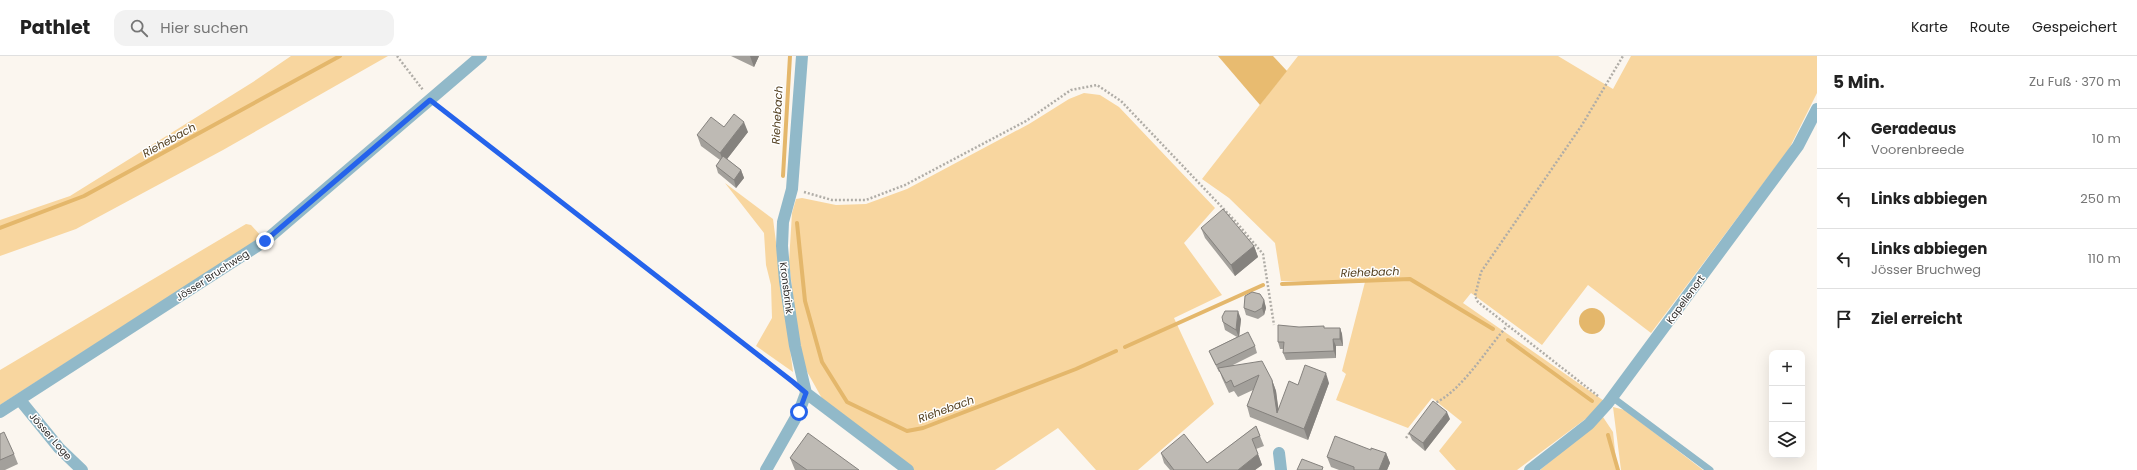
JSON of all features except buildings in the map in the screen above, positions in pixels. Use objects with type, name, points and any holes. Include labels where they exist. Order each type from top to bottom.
[{"type":"street","name":"Jösser Bruchweg","points":[[0,412],[265,241],[481,56]]},
{"type":"street","name":"Kronsbrink","points":[[802,56],[792,189],[782,222],[782,246],[785,281],[795,346],[806,393]]},
{"type":"street","name":"Kapellenort","points":[[1530,470],[1589,424],[1610,400],[1798,146],[1817,109]]},
{"type":"street","points":[[766,470],[799,412],[806,393],[908,470]]},
{"type":"street","name":"Jösser Loge","points":[[20,400],[59,448],[82,470]]},
{"type":"street","points":[[1279,453],[1281,470]]},
{"type":"lane","points":[[1610,400],[1710,470]]},
{"type":"path","points":[[397,56],[430,100],[806,393]]},
{"type":"path","points":[[1610,400],[1507,326],[1478,302],[1475,296],[1481,272],[1582,125],[1623,56]]},
{"type":"path","points":[[792,189],[832,200],[866,200],[905,185],[1026,121],[1071,90],[1097,85],[1121,101],[1237,223],[1264,254],[1274,324]]},
{"type":"path","points":[[1431,404],[1444,399],[1457,389],[1507,326]]},
{"type":"path","points":[[1406,438],[1414,427]]},
{"type":"shaded area","points":[[291,56],[388,56],[223,150],[76,229],[0,256],[0,220],[70,196],[253,82]]},
{"type":"shaded area","points":[[1218,56],[1273,56],[1287,71],[1260,105]]},
{"type":"shaded area","points":[[1298,56],[1558,56],[1613,89],[1631,56],[1817,56],[1817,93],[1789,149],[1651,333],[1588,285],[1542,345],[1471,293],[1463,303],[1607,403],[1517,470],[1456,470],[1439,451],[1462,422],[1432,398],[1408,428],[1336,400],[1346,374],[1342,371],[1365,282],[1281,281],[1275,243],[1229,198],[1202,179]]},
{"type":"shaded area","points":[[1084,93],[1100,95],[1119,107],[1215,208],[1184,243],[1222,295],[1174,318],[1214,404],[1138,470],[1096,470],[1058,428],[995,470],[910,470],[824,402],[805,368],[798,339],[789,262],[792,213],[796,199],[802,198],[836,205],[866,204],[907,189],[1029,124],[1069,99]]},
{"type":"shaded area","points":[[725,183],[773,219],[793,372],[756,346],[772,318],[771,285],[766,265],[764,233]]},
{"type":"shaded area","points":[[246,224],[251,225],[262,237],[0,405],[0,370]]},
{"type":"shaded area","points":[[1592,308],[1601,312],[1605,321],[1601,330],[1592,334],[1583,330],[1579,321],[1583,312]]},
{"type":"shaded area","points":[[1613,407],[1625,410],[1703,470],[1621,470]]},
{"type":"shaded area","points":[[1603,417],[1613,432],[1617,470],[1540,470]]},
{"type":"waterway","name":"Riehebach","points":[[0,228],[84,196],[340,56]]},
{"type":"waterway","name":"Riehebach","points":[[783,176],[790,56]]},
{"type":"waterway","name":"Riehebach","points":[[797,223],[805,301],[822,362],[847,402],[907,431],[923,428],[1076,369],[1116,351]]},
{"type":"waterway","name":"Riehebach","points":[[1282,284],[1410,279],[1493,329]]},
{"type":"waterway","name":"Riehebach","points":[[1125,347],[1263,285]]},
{"type":"waterway","name":"Riehebach","points":[[1508,340],[1592,401]]},
{"type":"waterway","name":"Riehebach","points":[[1608,435],[1618,470]]},
{"type":"route","points":[[265,241],[430,100],[793,382],[806,393],[799,412]]}]
